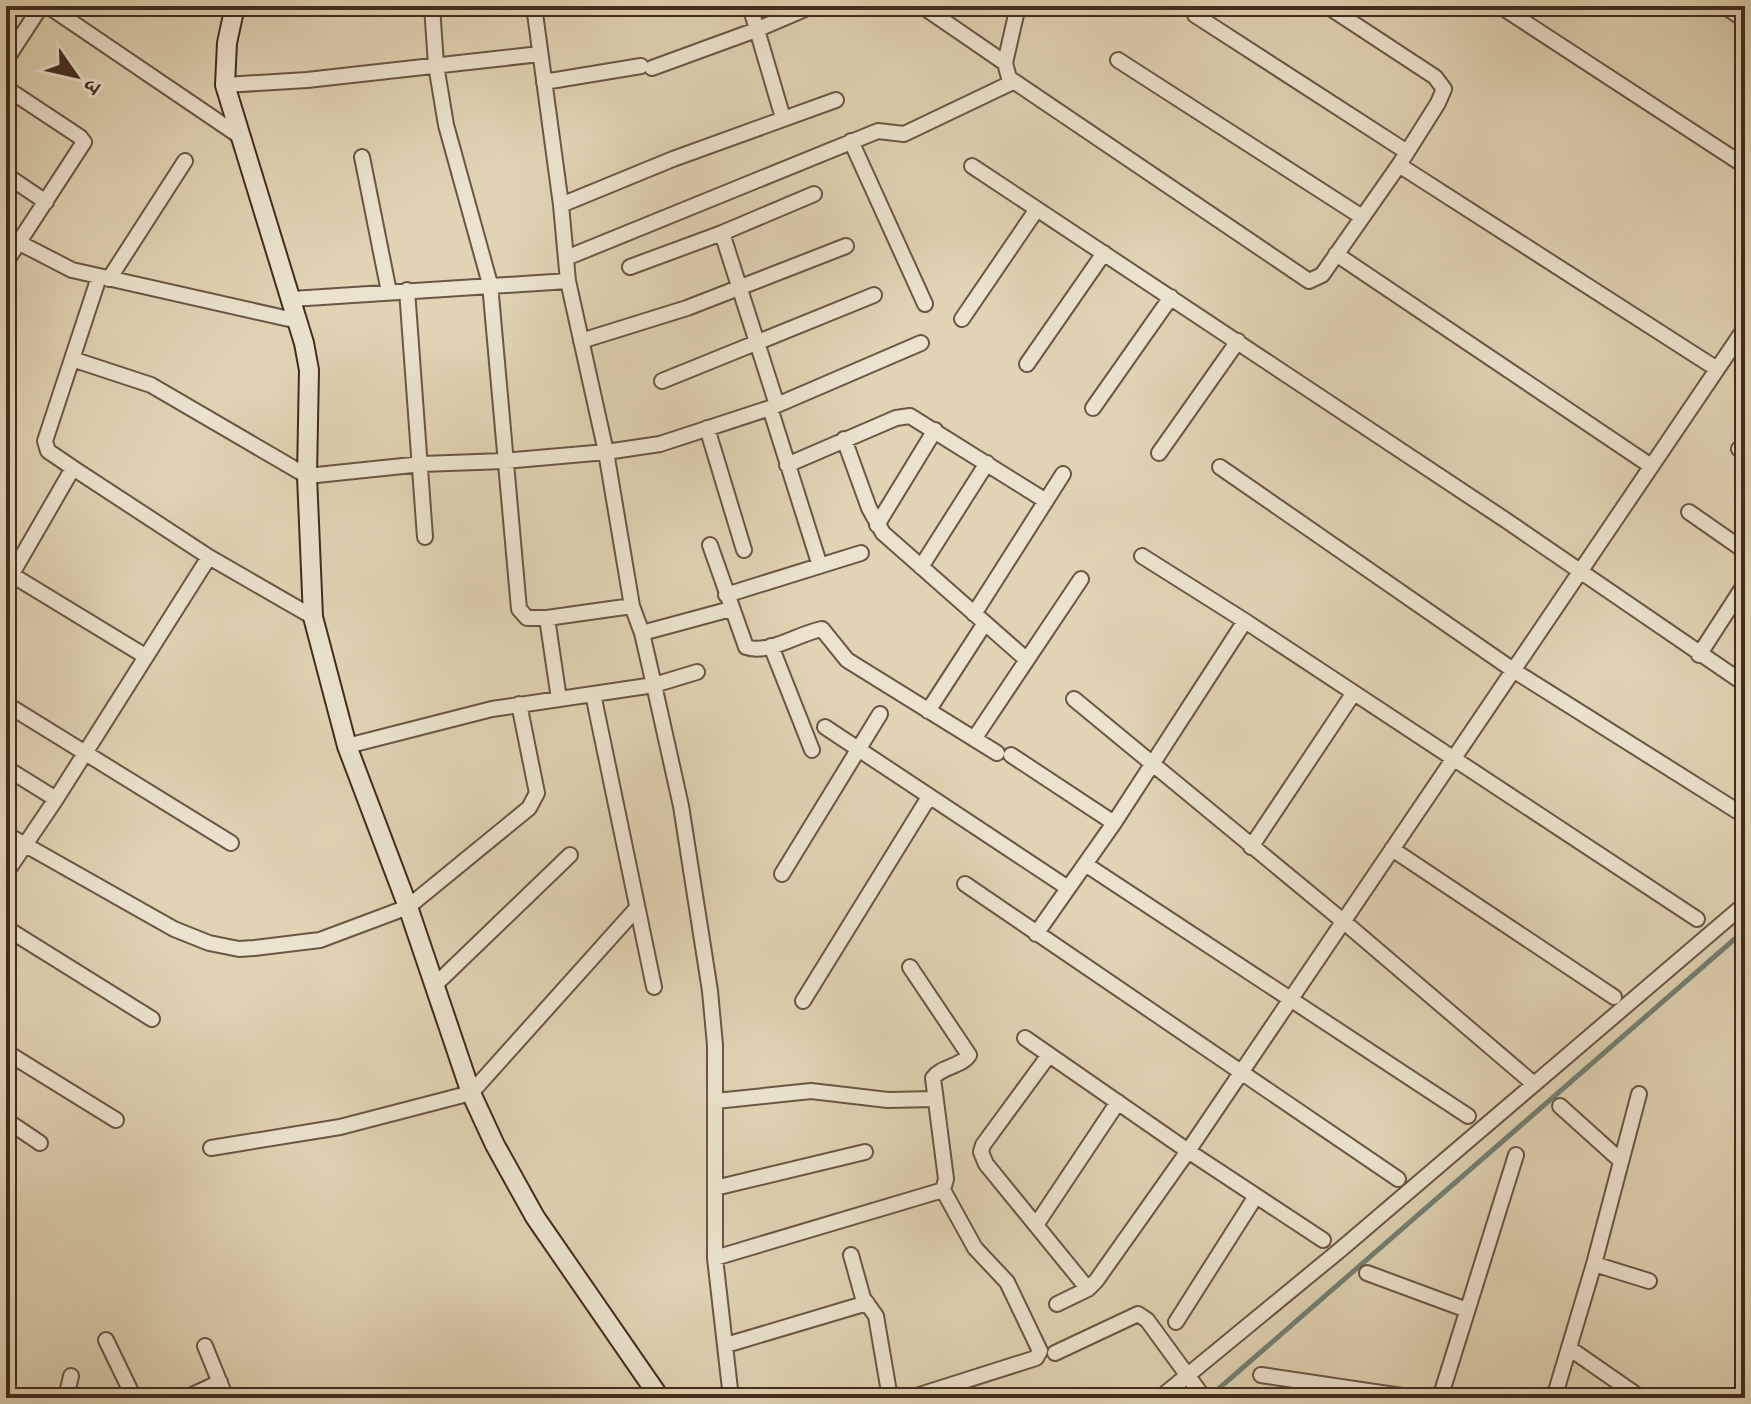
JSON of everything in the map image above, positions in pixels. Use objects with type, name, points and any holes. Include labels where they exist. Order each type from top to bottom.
[{"type":"street","points":[[6,60],[41,6]]},
{"type":"street","points":[[48,6],[241,137]]},
{"type":"street","points":[[235,6],[227,43],[225,85],[292,299],[309,370],[307,476],[313,617],[347,746],[408,907],[471,1093],[517,1188],[660,1398]]},
{"type":"street","points":[[432,6],[436,65],[446,125],[490,284],[519,609],[527,618],[547,618],[632,606]]},
{"type":"street","points":[[534,6],[568,281],[606,452],[632,606],[642,633],[681,806],[700,915],[715,1045],[715,1258],[731,1398]]},
{"type":"street","points":[[750,6],[783,118]]},
{"type":"street","points":[[544,82],[647,67],[756,30],[812,6]]},
{"type":"street","points":[[1018,6],[1005,63],[1006,74],[1013,82],[1304,278],[1316,280],[1399,165],[1444,89],[1435,77],[1327,6]]},
{"type":"street","points":[[1500,6],[1745,166]]},
{"type":"street","points":[[1724,6],[1745,20]]},
{"type":"street","points":[[928,8],[1005,63]]},
{"type":"street","points":[[1195,15],[1407,152]]},
{"type":"street","points":[[225,85],[307,80],[540,54]]},
{"type":"street","points":[[1118,60],[1362,217]]},
{"type":"street","points":[[566,258],[880,130],[904,134],[1013,82]]},
{"type":"street","points":[[6,88],[83,139],[83,144],[46,202],[12,240],[6,262]]},
{"type":"street","points":[[561,205],[836,100]]},
{"type":"street","points":[[851,141],[925,304]]},
{"type":"street","points":[[362,157],[389,292]]},
{"type":"street","points":[[185,161],[104,278],[72,359],[45,441],[48,451],[73,468],[209,557],[313,617]]},
{"type":"street","points":[[1399,165],[1717,369]]},
{"type":"street","points":[[972,166],[1507,521],[1745,684]]},
{"type":"street","points":[[6,175],[46,202]]},
{"type":"street","points":[[630,267],[814,194]]},
{"type":"street","points":[[962,319],[1037,209]]},
{"type":"street","points":[[722,233],[774,407],[787,465],[820,566]]},
{"type":"street","points":[[12,240],[72,270],[298,321]]},
{"type":"street","points":[[581,341],[687,308],[846,246]]},
{"type":"street","points":[[1027,364],[1104,253]]},
{"type":"street","points":[[1336,254],[1651,466]]},
{"type":"street","points":[[292,299],[568,281]]},
{"type":"street","points":[[407,290],[425,537]]},
{"type":"street","points":[[662,381],[874,295]]},
{"type":"street","points":[[1093,408],[1171,297]]},
{"type":"street","points":[[1057,1304],[1088,1289],[1188,1151],[1745,328]]},
{"type":"street","points":[[1159,453],[1238,341]]},
{"type":"street","points":[[72,359],[151,385],[307,476],[422,464],[606,452],[660,444],[774,407],[921,343]]},
{"type":"street","points":[[787,465],[904,416],[919,420],[1046,501]]},
{"type":"street","points":[[707,428],[744,550]]},
{"type":"street","points":[[877,525],[935,430]]},
{"type":"street","points":[[844,439],[877,525],[1027,660]]},
{"type":"street","points":[[921,567],[987,463]]},
{"type":"street","points":[[1220,467],[1513,670],[1745,816]]},
{"type":"street","points":[[73,468],[9,579],[145,656]]},
{"type":"street","points":[[928,711],[1063,474]]},
{"type":"street","points":[[1689,512],[1745,551]]},
{"type":"street","points":[[710,545],[746,647],[771,646],[822,629],[847,660],[1114,823]]},
{"type":"street","points":[[642,633],[861,553]]},
{"type":"street","points":[[1142,556],[1697,919]]},
{"type":"street","points":[[6,873],[209,557]]},
{"type":"street","points":[[974,739],[1081,579]]},
{"type":"street","points":[[1699,655],[1745,584]]},
{"type":"street","points":[[547,618],[559,699]]},
{"type":"street","points":[[1036,934],[1114,823],[1245,621]]},
{"type":"street","points":[[771,646],[812,750]]},
{"type":"street","points":[[347,746],[519,704],[654,685],[697,672]]},
{"type":"street","points":[[593,694],[654,987]]},
{"type":"street","points":[[1251,847],[1353,694]]},
{"type":"street","points":[[1074,699],[1343,921],[1534,1084]]},
{"type":"street","points":[[6,704],[231,843]]},
{"type":"street","points":[[6,834],[174,929],[209,943],[239,949],[320,940],[408,907],[534,801],[537,793],[519,704]]},
{"type":"street","points":[[782,874],[880,714]]},
{"type":"street","points":[[825,727],[1068,888]]},
{"type":"street","points":[[6,768],[56,799]]},
{"type":"street","points":[[803,1001],[929,797]]},
{"type":"street","points":[[1392,849],[1614,997]]},
{"type":"street","points":[[435,985],[570,855]]},
{"type":"street","points":[[1085,864],[1468,1116]]},
{"type":"street","points":[[965,884],[1398,1179]]},
{"type":"street","points":[[1160,1398],[1340,1250],[1745,904]]},
{"type":"street","points":[[211,1148],[340,1127],[471,1093],[637,908]]},
{"type":"street","points":[[6,928],[152,1019]]},
{"type":"street","points":[[910,967],[969,1055],[964,1061],[935,1075],[935,1099],[946,1179],[943,1190],[975,1248],[1007,1282],[1040,1351],[1036,1358],[910,1398]]},
{"type":"street","points":[[1025,1038],[1323,1240]]},
{"type":"street","points":[[6,1052],[116,1120]]},
{"type":"street","points":[[1049,1055],[981,1152],[986,1164],[1088,1289]]},
{"type":"street","points":[[716,1101],[811,1091],[902,1101],[935,1099]]},
{"type":"street","points":[[1554,1398],[1594,1264],[1639,1094]]},
{"type":"street","points":[[1036,1225],[1118,1102]]},
{"type":"street","points":[[1560,1106],[1621,1161]]},
{"type":"street","points":[[6,1120],[40,1143]]},
{"type":"street","points":[[715,1188],[865,1152]]},
{"type":"street","points":[[1440,1398],[1516,1155]]},
{"type":"street","points":[[715,1258],[943,1190]]},
{"type":"street","points":[[1176,1322],[1256,1196]]},
{"type":"street","points":[[851,1255],[859,1289],[876,1316],[890,1398]]},
{"type":"street","points":[[1594,1264],[1649,1281]]},
{"type":"street","points":[[1367,1273],[1467,1310]]},
{"type":"street","points":[[726,1345],[867,1303]]},
{"type":"street","points":[[1055,1353],[1138,1314],[1147,1320],[1204,1398]]},
{"type":"street","points":[[106,1340],[134,1398]]},
{"type":"street","points":[[205,1346],[226,1398]]},
{"type":"street","points":[[1569,1348],[1641,1398]]},
{"type":"street","points":[[1261,1375],[1415,1398]]},
{"type":"street","points":[[66,1398],[71,1376]]},
{"type":"street","points":[[186,1398],[220,1382]]},
{"type":"waterway","points":[[1208,1398],[1745,930]]}]
